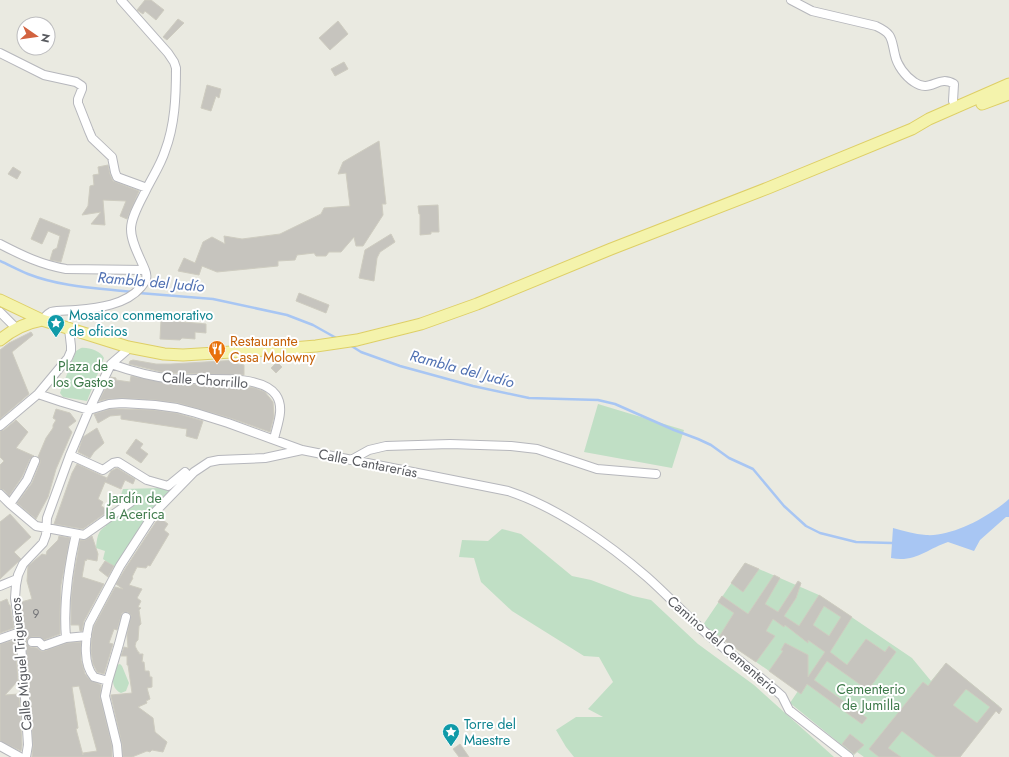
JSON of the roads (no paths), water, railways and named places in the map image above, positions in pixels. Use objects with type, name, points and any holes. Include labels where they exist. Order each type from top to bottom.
[{"type":"main road","points":[[0,300],[42,320],[69,329],[128,347],[154,353],[173,355],[322,345],[386,333],[421,324],[478,304],[611,248],[768,188],[912,129],[1009,84]]},
{"type":"main road","points":[[912,129],[931,124],[1009,94]]},
{"type":"main road","points":[[0,340],[16,328],[42,320]]},
{"type":"street","points":[[42,320],[52,312],[108,305],[129,297],[146,282],[147,276],[134,242],[131,229],[138,208],[165,153],[172,130],[175,106],[176,68],[174,62],[168,54],[121,0]]},
{"type":"street","points":[[791,0],[812,11],[876,26],[885,30],[891,37],[894,54],[904,74],[921,86],[930,87],[944,80],[954,84],[953,101],[956,108]]},
{"type":"street","points":[[0,53],[44,74],[80,84],[82,89],[78,103],[92,138],[112,157],[116,175],[119,178],[147,188]]},
{"type":"street","points":[[0,244],[29,258],[61,268],[145,270]]},
{"type":"street","points":[[0,312],[16,328]]},
{"type":"street","points":[[0,426],[38,394],[70,354],[71,346],[69,329]]},
{"type":"street","points":[[0,586],[18,576],[23,564],[43,543],[47,518],[70,455],[89,410],[111,364],[126,352],[128,347]]},
{"type":"street","name":"Calle Chorrillo","points":[[111,364],[129,371],[162,377],[182,379],[230,379],[269,387],[276,394],[280,406],[274,439]]},
{"type":"street","points":[[38,394],[89,410]]},
{"type":"street","name":"Calle Cantarerías","points":[[89,410],[109,404],[119,403],[167,407],[196,413],[302,450],[466,482],[517,494],[555,511],[608,546],[632,565]]},
{"type":"street","points":[[351,460],[369,450],[386,446],[450,444],[511,446],[537,449],[597,469],[656,474]]},
{"type":"street","points":[[108,681],[94,677],[86,662],[88,627],[91,618],[124,560],[155,512],[189,477],[202,466],[219,460],[265,458],[302,450]]},
{"type":"street","points":[[70,455],[103,470],[118,462],[147,480],[168,486],[184,472],[189,477]]},
{"type":"street","points":[[10,504],[27,480],[35,461]]},
{"type":"street","points":[[0,494],[36,526],[84,535],[131,502]]},
{"type":"street","points":[[66,638],[66,585],[76,534]]},
{"type":"street","name":"Camino del Cementerio","points":[[632,565],[656,585],[696,624],[782,696],[789,710],[849,757]]},
{"type":"street","name":"Calle Miguel Trigueros","points":[[18,576],[15,598],[20,632],[28,744],[26,757]]},
{"type":"street","points":[[118,757],[105,699],[108,681],[126,617]]},
{"type":"street","points":[[0,639],[20,632]]},
{"type":"street","points":[[32,642],[39,642],[44,645],[66,638],[87,636]]},
{"type":"street","points":[[0,746],[20,757]]},
{"type":"water","points":[[1009,499],[1009,517],[1006,517],[980,540],[974,551],[948,542],[907,559],[891,558],[893,528],[926,535],[947,533],[970,524],[992,512]]},
{"type":"waterway","name":"Rambla del Judío","points":[[0,261],[28,274],[53,282],[132,292]]},
{"type":"waterway","name":"Rambla del Judío","points":[[139,293],[213,299],[287,315],[313,325],[338,339]]},
{"type":"waterway","name":"Rambla del Judío","points":[[350,345],[361,352],[400,366],[473,386],[529,398],[598,400],[615,404],[711,445],[729,458],[753,469],[784,506],[806,526],[820,533],[856,542],[892,543]]},
{"type":"place","name":"Mosaico conmemorativo de oficios","points":[[56,338]]},
{"type":"place","name":"Restaurante Casa Molowny","points":[[217,364]]},
{"type":"place","name":"Torre del Maestre","points":[[451,747]]},
{"type":"park label","name":"Plaza de los Gastos","points":[[83,374]]},
{"type":"park label","name":"Jardín de la Acerica","points":[[135,506]]},
{"type":"park label","name":"Cementerio de Jumilla","points":[[871,698]]}]
